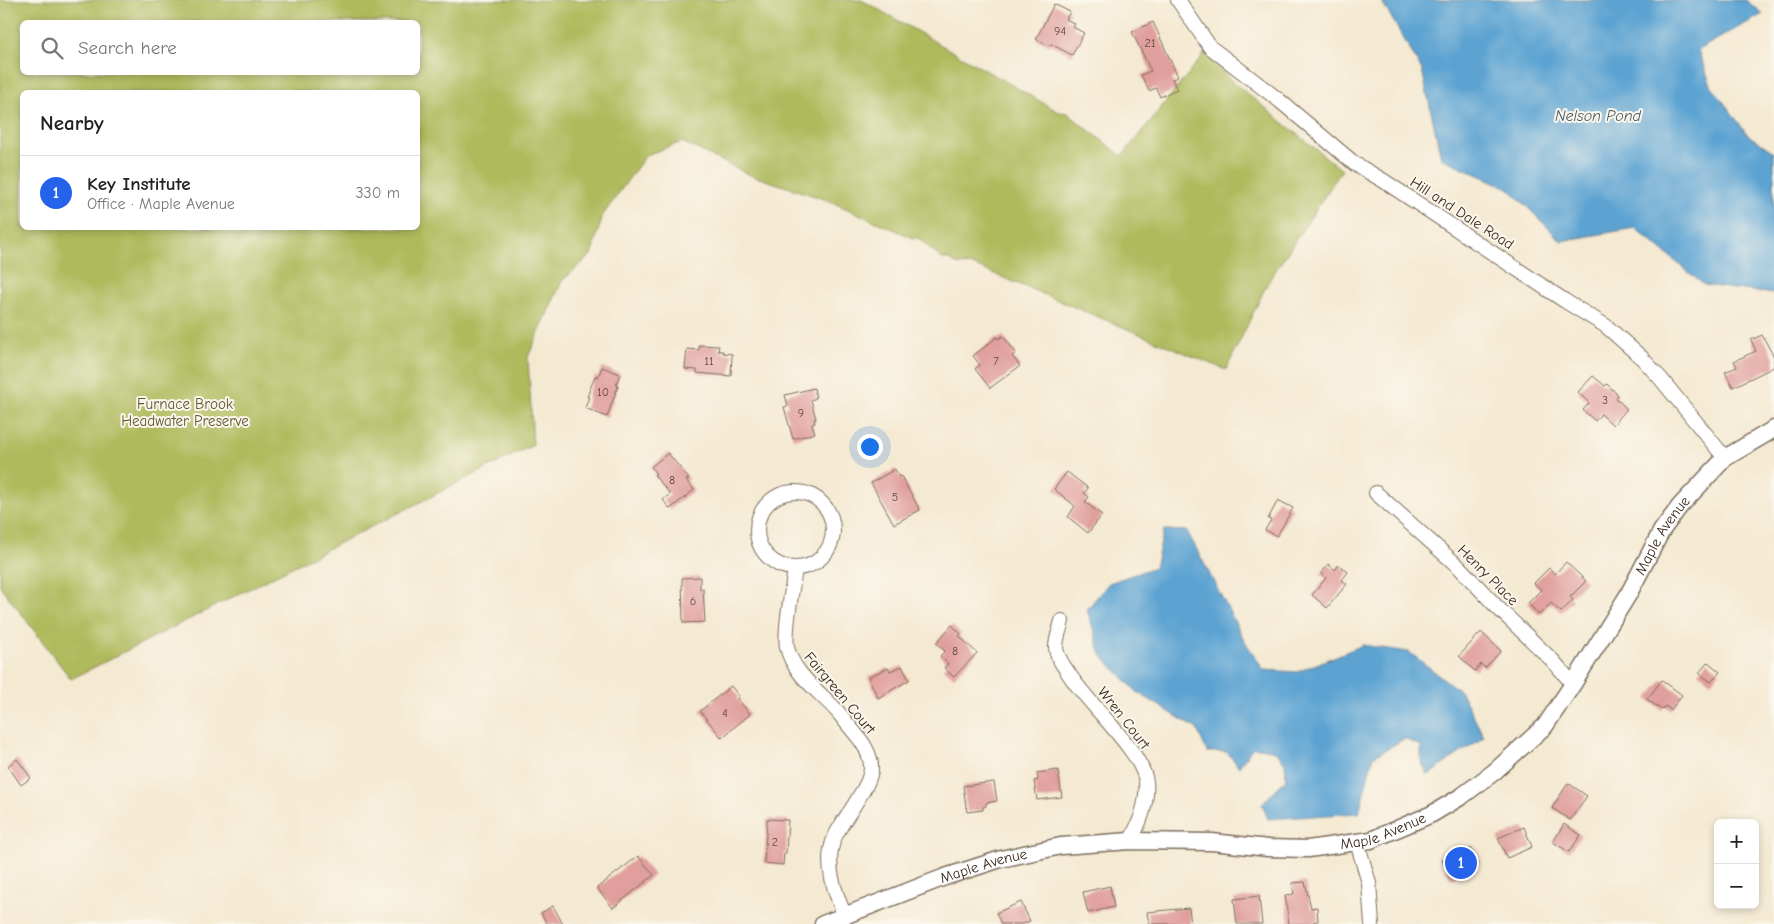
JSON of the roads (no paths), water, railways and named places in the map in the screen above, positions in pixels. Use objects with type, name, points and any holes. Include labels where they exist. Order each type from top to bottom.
[{"type":"street","name":"Hill and Dale Road","points":[[1178,0],[1210,48],[1280,102],[1355,164],[1384,180],[1565,301],[1606,326],[1642,358],[1662,379],[1725,458]]},
{"type":"street","name":"Maple Avenue","points":[[823,924],[946,877],[1001,859],[1061,846],[1130,841],[1212,842],[1268,848],[1308,849],[1371,840],[1432,814],[1462,796],[1494,772],[1544,726],[1573,684],[1628,595],[1662,530],[1680,506],[1725,458],[1774,429]]},
{"type":"street","points":[[791,492],[801,492],[813,496],[823,504],[830,514],[833,526],[832,539],[827,550],[818,560],[807,566],[795,568],[784,566],[774,561],[765,553],[757,533],[758,522],[766,505],[773,499],[791,492]]},
{"type":"street","name":"Henry Place","points":[[1376,493],[1459,567],[1554,662],[1573,684]]},
{"type":"street","name":"Fairgreen Court","points":[[795,568],[787,630],[787,644],[791,659],[798,671],[859,738],[868,752],[871,766],[869,778],[862,793],[834,839],[831,872],[836,895],[845,916]]},
{"type":"street","name":"Wren Court","points":[[1062,621],[1056,647],[1057,655],[1076,685],[1108,722],[1144,772],[1146,783],[1144,806],[1139,824],[1130,841]]},
{"type":"street","points":[[1357,842],[1369,883],[1372,924]]},
{"type":"water","name":"Nelson Pond","points":[[1381,0],[1746,0],[1763,14],[1698,50],[1711,85],[1748,135],[1774,152],[1774,294],[1704,285],[1635,228],[1561,241],[1508,188],[1441,158],[1422,70]]},
{"type":"water","points":[[1164,530],[1187,531],[1246,643],[1264,670],[1297,672],[1363,645],[1409,652],[1461,692],[1484,737],[1428,775],[1421,762],[1421,746],[1404,739],[1373,757],[1359,813],[1268,819],[1262,804],[1286,779],[1285,763],[1276,751],[1253,747],[1239,767],[1227,752],[1207,752],[1197,729],[1137,692],[1101,655],[1087,609],[1109,583],[1155,567]]},
{"type":"place","name":"Key Institute","points":[[1461,863]]},
{"type":"park label","name":"Furnace Brook Headwater Preserve","points":[[185,412]]}]
